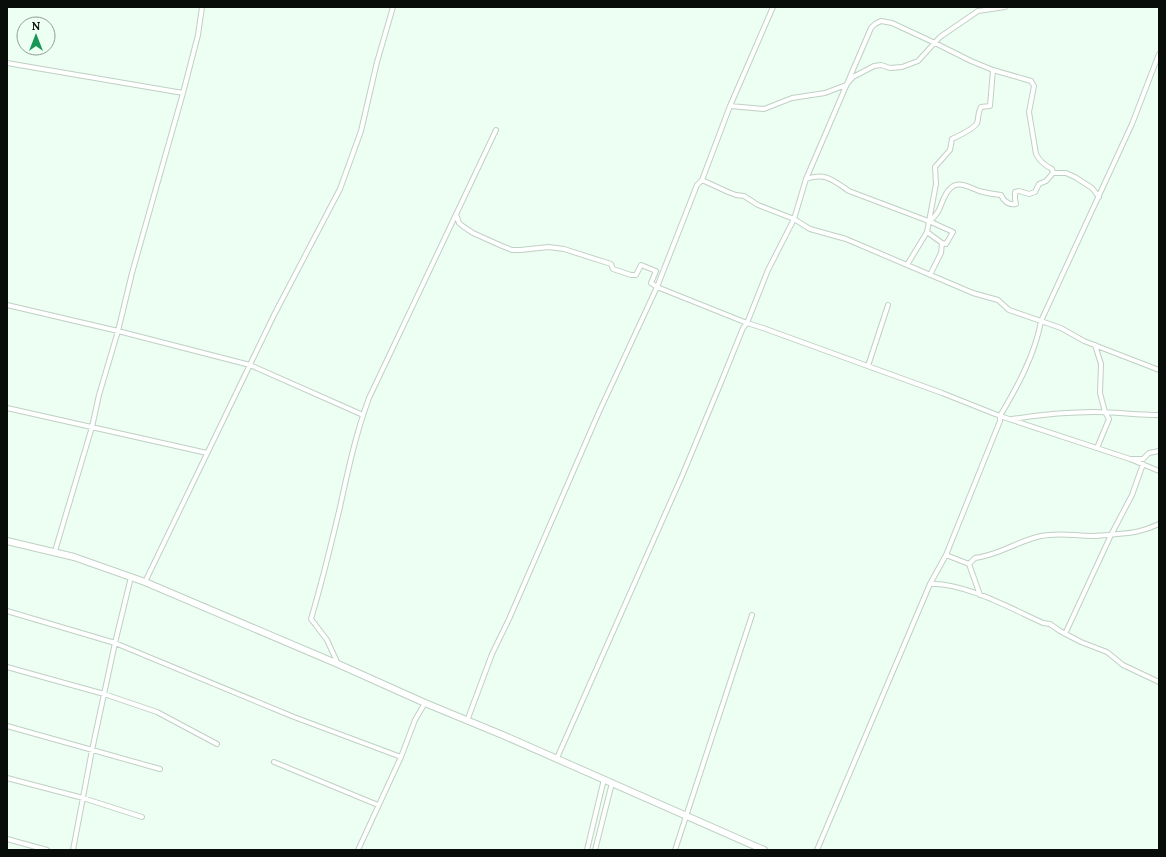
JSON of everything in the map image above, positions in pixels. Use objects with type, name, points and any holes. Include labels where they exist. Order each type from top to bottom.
[{"type":"street","points":[[55,551],[92,427],[99,395],[118,331],[132,273],[183,93],[198,35],[202,7]]},
{"type":"street","points":[[146,582],[274,315],[340,189],[361,131],[377,62],[393,7]]},
{"type":"street","points":[[467,721],[492,654],[509,619],[602,404],[657,287],[697,185],[702,180],[730,106],[773,7]]},
{"type":"street","points":[[730,106],[764,109],[792,98],[825,93],[846,85],[853,78],[874,66],[881,64],[890,68],[902,67],[918,61],[940,37],[978,9],[1005,7]]},
{"type":"street","points":[[557,758],[685,469],[738,337],[747,323],[768,270],[794,219],[806,179],[871,28],[881,21],[892,23],[935,42],[971,61],[993,70],[1031,81],[1034,86],[1029,112],[1036,154],[1038,158],[1052,169],[1053,173]]},
{"type":"street","points":[[817,850],[930,584],[946,554],[1000,421],[1000,416],[1014,392],[1039,337],[1041,322],[1132,124],[1159,54]]},
{"type":"street","points":[[7,63],[183,93]]},
{"type":"street","points":[[907,265],[927,232],[936,184],[935,167],[950,150],[952,139],[973,128],[977,123],[978,114],[981,107],[990,106],[993,70]]},
{"type":"street","points":[[338,664],[327,640],[311,619],[324,575],[354,446],[363,415],[369,398],[496,130]]},
{"type":"street","points":[[930,221],[940,210],[950,188],[964,184],[979,191],[1000,195],[1004,201],[1011,205],[1016,204],[1015,192],[1019,191],[1029,194],[1035,192],[1039,184],[1046,181],[1053,173],[1066,173],[1092,188],[1098,197]]},
{"type":"street","points":[[806,179],[820,175],[849,191],[930,221],[953,232],[946,244],[942,243],[927,232]]},
{"type":"street","points":[[702,180],[728,192],[744,196],[758,205],[794,219],[810,229],[846,239],[972,293],[998,300],[1009,310],[1061,328],[1084,341],[1159,370]]},
{"type":"street","points":[[456,214],[459,223],[464,227],[512,250],[549,247],[564,249],[611,264],[613,269],[631,275],[636,275],[641,265],[656,271],[651,284],[747,323],[868,366],[1000,416],[1130,459],[1159,471]]},
{"type":"street","points":[[930,275],[941,253],[942,243]]},
{"type":"street","points":[[7,305],[118,331],[250,365],[363,415]]},
{"type":"street","points":[[868,366],[888,305]]},
{"type":"street","points":[[1095,345],[1101,364],[1100,393],[1105,412],[1109,419],[1097,448]]},
{"type":"street","points":[[7,408],[207,453]]},
{"type":"street","points":[[1009,419],[1055,413],[1105,412],[1159,415]]},
{"type":"street","points":[[1130,459],[1143,459],[1149,453],[1159,451]]},
{"type":"street","points":[[1065,634],[1111,534],[1132,495],[1143,464]]},
{"type":"street","points":[[969,564],[974,558],[1002,552],[1018,543],[1040,536],[1055,534],[1094,536],[1134,533],[1159,524]]},
{"type":"street","points":[[7,541],[55,551],[146,582],[467,721],[557,758],[686,814],[764,850]]},
{"type":"street","points":[[946,554],[969,564],[980,595]]},
{"type":"street","points":[[73,850],[92,750],[131,577]]},
{"type":"street","points":[[930,584],[940,584],[961,588],[1043,623],[1050,624],[1065,634],[1107,652],[1123,665],[1159,682]]},
{"type":"street","points":[[7,611],[115,643],[294,717],[401,757]]},
{"type":"street","points":[[675,850],[752,615]]},
{"type":"street","points":[[7,667],[104,694],[157,712],[217,744]]},
{"type":"street","points":[[358,850],[401,757],[415,720],[425,703]]},
{"type":"street","points":[[7,726],[160,769]]},
{"type":"street","points":[[274,762],[378,806]]},
{"type":"street","points":[[7,778],[83,798],[142,817]]},
{"type":"street","points":[[587,850],[604,779]]},
{"type":"street","points":[[595,850],[612,783]]},
{"type":"street","points":[[7,839],[47,850]]}]
